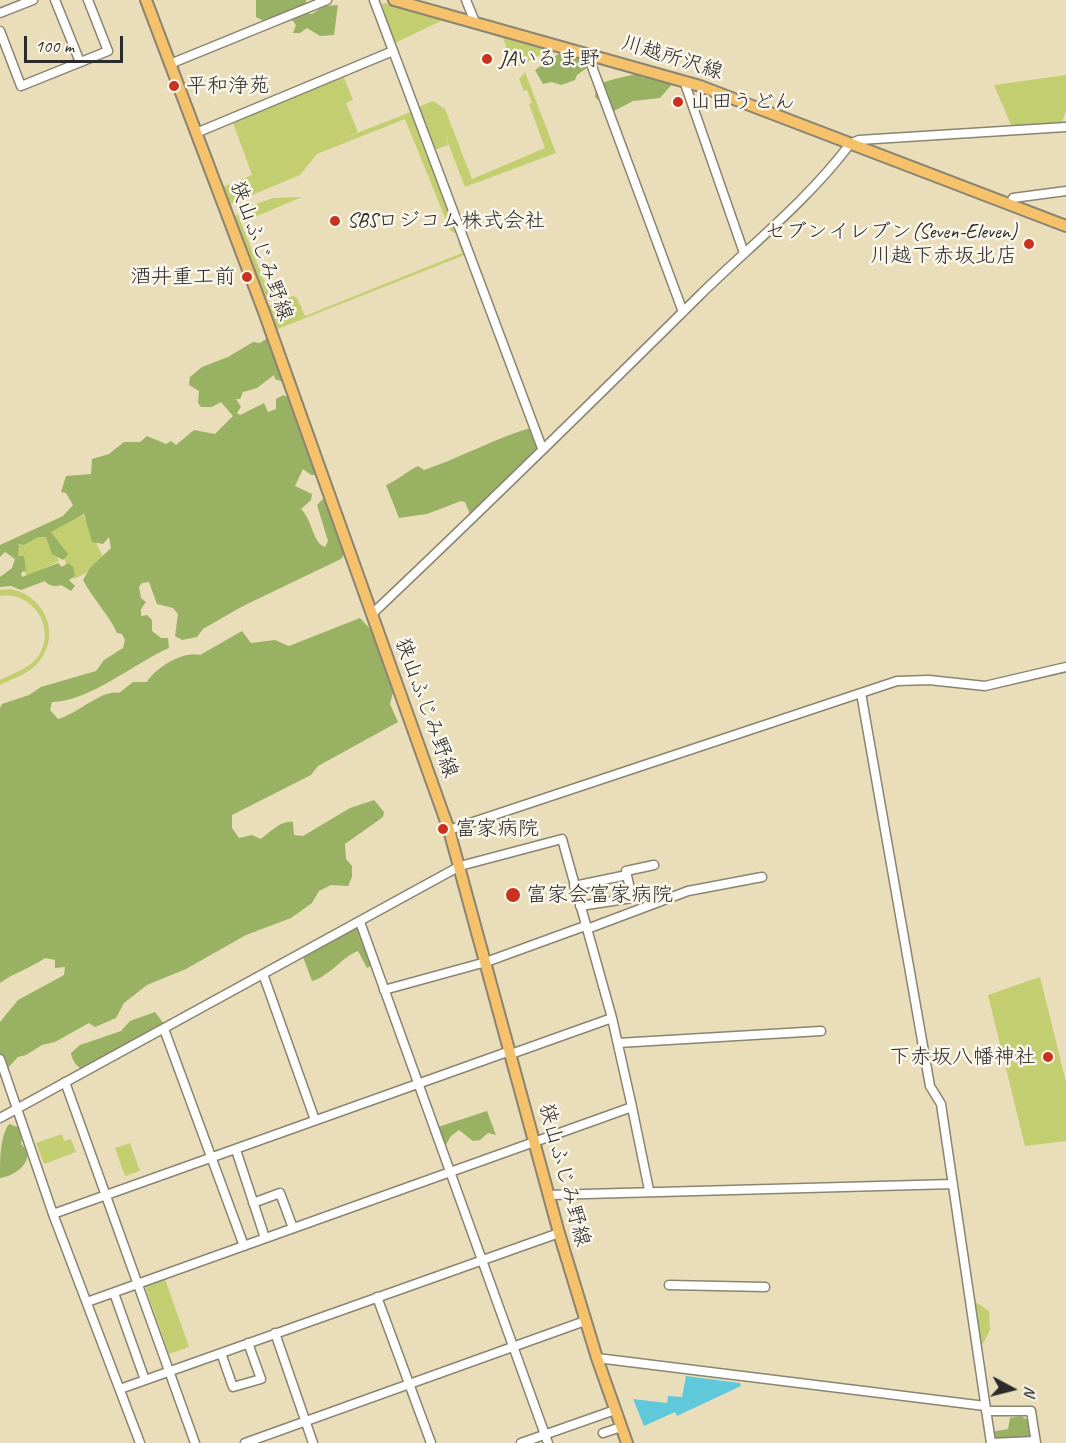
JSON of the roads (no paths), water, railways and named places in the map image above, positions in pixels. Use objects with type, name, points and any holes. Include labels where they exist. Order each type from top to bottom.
[{"type":"main road","name":"狭山ふじみ野線","points":[[146,0],[449,830],[559,1233],[585,1321],[627,1443]]},
{"type":"main road","name":"川越所沢線","points":[[394,0],[587,52],[684,81],[1066,226]]},
{"type":"street","points":[[0,14],[33,0]]},
{"type":"street","points":[[56,0],[80,62]]},
{"type":"street","points":[[0,31],[21,86],[108,51],[88,0]]},
{"type":"street","points":[[170,64],[327,0]]},
{"type":"street","points":[[374,0],[542,448]]},
{"type":"street","points":[[466,0],[475,22]]},
{"type":"street","points":[[196,133],[393,51]]},
{"type":"street","points":[[587,52],[683,312]]},
{"type":"street","points":[[684,81],[744,253]]},
{"type":"street","points":[[372,614],[506,488],[542,448],[808,190],[850,144],[859,140],[1066,127]]},
{"type":"street","points":[[1010,204],[1013,198],[1066,191]]},
{"type":"street","points":[[449,830],[897,681],[914,680],[985,686],[1066,667]]},
{"type":"street","points":[[597,1358],[985,1408],[1031,1411],[1036,1442],[991,1443],[985,1408],[941,1104],[930,1086],[861,693]]},
{"type":"street","points":[[0,1118],[460,866],[562,840],[618,1042],[649,1190]]},
{"type":"street","points":[[635,910],[626,871],[654,865]]},
{"type":"street","points":[[574,886],[627,875]]},
{"type":"street","points":[[384,990],[486,962],[688,891],[762,877]]},
{"type":"street","points":[[580,906],[632,898]]},
{"type":"street","points":[[360,922],[547,1439]]},
{"type":"street","points":[[263,974],[315,1120]]},
{"type":"street","points":[[53,1214],[418,1083],[612,1018]]},
{"type":"street","points":[[164,1029],[244,1246]]},
{"type":"street","points":[[618,1042],[821,1031]]},
{"type":"street","points":[[0,1059],[53,1214],[140,1443]]},
{"type":"street","points":[[65,1082],[195,1443]]},
{"type":"street","points":[[87,1302],[632,1107]]},
{"type":"street","points":[[236,1150],[265,1238]]},
{"type":"street","points":[[549,1195],[649,1190],[953,1184]]},
{"type":"street","points":[[253,1203],[280,1193],[293,1228]]},
{"type":"street","points":[[120,1389],[559,1233]]},
{"type":"street","points":[[669,1285],[765,1287]]},
{"type":"street","points":[[114,1293],[144,1380]]},
{"type":"street","points":[[378,1298],[431,1443]]},
{"type":"street","points":[[245,1443],[585,1321]]},
{"type":"street","points":[[274,1333],[313,1443]]},
{"type":"street","points":[[221,1353],[233,1387],[261,1378],[248,1343]]},
{"type":"street","points":[[521,1443],[547,1439],[615,1410]]},
{"type":"street","points":[[603,1433],[621,1427]]},
{"type":"water","points":[[686,1376],[740,1383],[741,1386],[677,1416],[675,1412],[644,1426],[633,1399],[667,1403],[668,1396],[682,1397]]},
{"type":"place","name":"JAいるま野","points":[[487,59]]},
{"type":"place","name":"平和浄苑","points":[[174,86]]},
{"type":"place","name":"山田うどん","points":[[678,102]]},
{"type":"place","name":"SBSロジコム株式会社","points":[[335,221]]},
{"type":"place","name":"セブンイレブン(Seven-Eleven) 川越下赤坂北店","points":[[1029,244]]},
{"type":"place","name":"酒井重工前","points":[[247,277]]},
{"type":"place","name":"富家病院","points":[[443,829]]},
{"type":"place","name":"富家会富家病院","points":[[513,895]]},
{"type":"place","name":"下赤坂八幡神社","points":[[1048,1057]]}]
